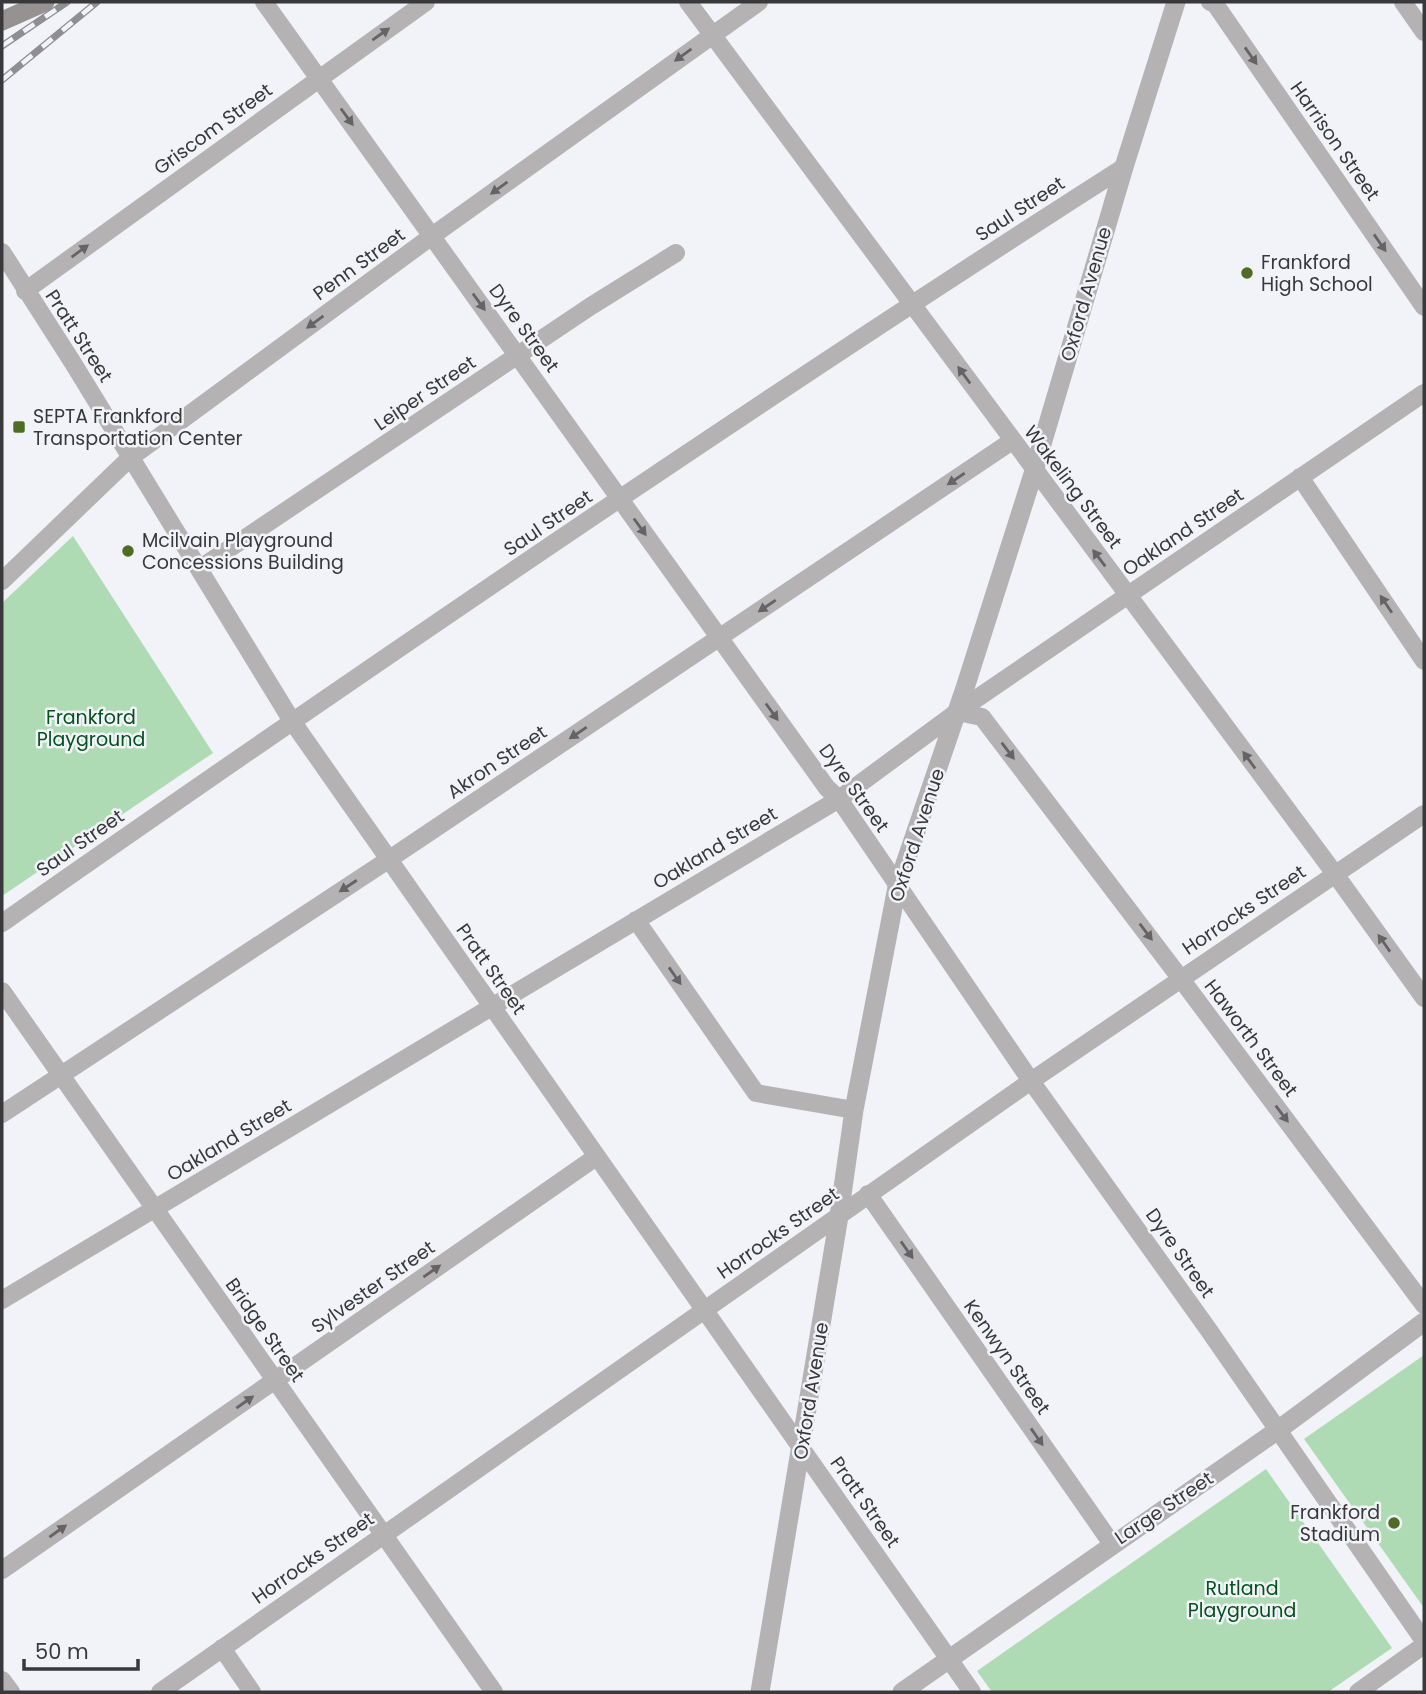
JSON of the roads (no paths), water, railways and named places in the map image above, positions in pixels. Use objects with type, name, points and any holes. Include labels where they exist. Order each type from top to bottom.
[{"type":"main road","points":[[2,21],[45,2]]},
{"type":"street","name":"Dyre Street","points":[[264,2],[827,788],[839,799],[1031,1081],[1278,1430],[1424,1643]]},
{"type":"street","name":"Griscom Street","points":[[25,291],[426,2]]},
{"type":"street","name":"Wakeling Street","points":[[688,2],[1335,874],[1424,999]]},
{"type":"street","name":"Penn Street","points":[[2,581],[130,458],[432,236],[759,2]]},
{"type":"street","name":"Oxford Avenue","points":[[760,1692],[802,1448],[854,1110],[897,887],[957,712],[1034,471],[1176,2]]},
{"type":"street","name":"Harrison Street","points":[[1210,2],[1215,4],[1424,307]]},
{"type":"street","points":[[1403,2],[1424,32]]},
{"type":"street","name":"Saul Street","points":[[2,923],[292,721],[912,304],[1124,167]]},
{"type":"street","name":"Pratt Street","points":[[2,252],[292,721],[972,1692]]},
{"type":"street","name":"Leiper Street","points":[[199,569],[591,306],[676,253]]},
{"type":"street","name":"Oakland Street","points":[[2,1300],[839,799],[957,712],[1424,393]]},
{"type":"street","name":"Akron Street","points":[[2,1114],[388,860],[1012,441]]},
{"type":"street","points":[[1300,477],[1424,661]]},
{"type":"street","name":"Haworth Street","points":[[957,712],[982,717],[1424,1305]]},
{"type":"street","name":"Horrocks Street","points":[[160,1692],[868,1194],[1424,814]]},
{"type":"street","points":[[636,920],[756,1093],[854,1110]]},
{"type":"street","name":"Bridge Street","points":[[2,991],[494,1692]]},
{"type":"street","name":"Sylvester Street","points":[[2,1570],[596,1157]]},
{"type":"street","name":"Kenwyn Street","points":[[868,1194],[1112,1544]]},
{"type":"street","name":"Large Street","points":[[902,1692],[1278,1430],[1424,1322]]},
{"type":"street","points":[[1358,1692],[1424,1643]]},
{"type":"street","points":[[222,1648],[252,1692]]},
{"type":"street","points":[[2,1680],[10,1692]]},
{"type":"railway","points":[[2,46],[67,2]]},
{"type":"railway","points":[[2,80],[97,2]]},
{"type":"place","name":"Frankford High School","points":[[1247,273]]},
{"type":"place","name":"SEPTA Frankford Transportation Center","points":[[19,427]]},
{"type":"place","name":"Mcilvain Playground Concessions Building","points":[[128,551]]},
{"type":"place","name":"Frankford Stadium","points":[[1394,1523]]},
{"type":"park label","name":"Frankford Playground","points":[[91,728]]},
{"type":"park label","name":"Rutland Playground","points":[[1242,1599]]}]
